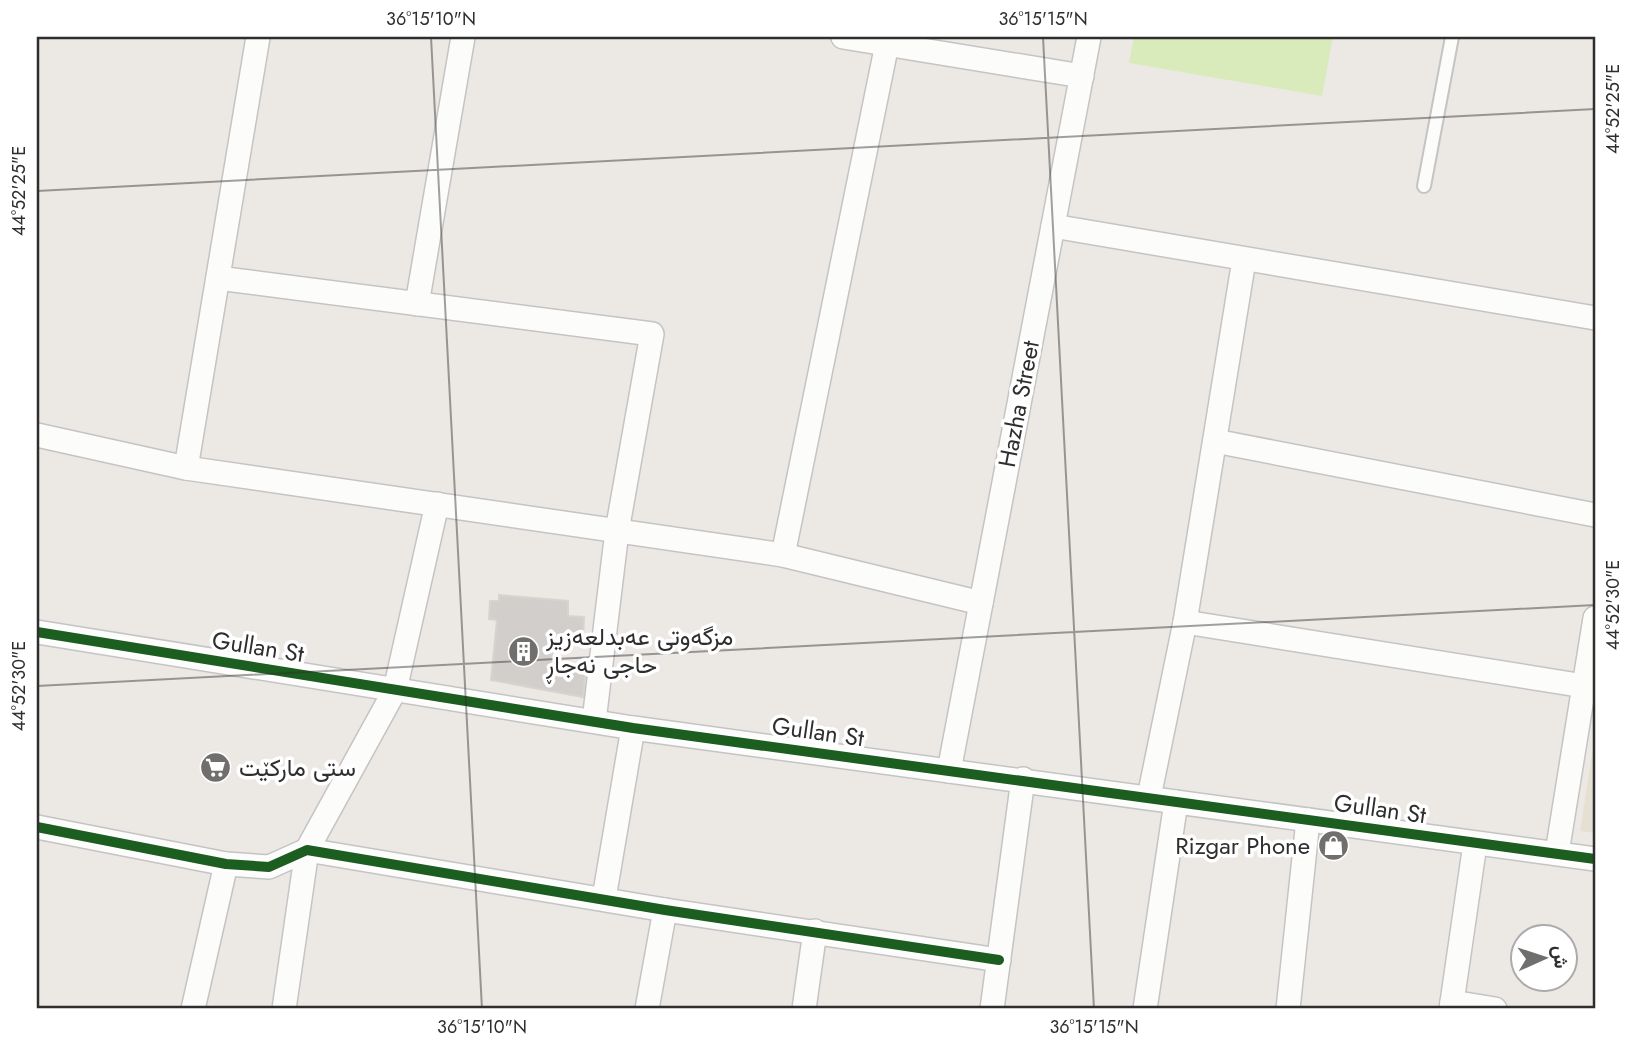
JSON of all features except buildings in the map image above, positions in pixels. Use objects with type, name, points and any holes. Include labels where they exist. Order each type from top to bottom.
[{"type":"street","points":[[186,468],[258,37]]},
{"type":"street","points":[[416,304],[463,37]]},
{"type":"street","points":[[843,37],[1082,76]]},
{"type":"street","name":"Hazha Street","points":[[949,771],[1090,37]]},
{"type":"street","points":[[783,555],[887,44]]},
{"type":"street","points":[[1053,226],[1595,318]]},
{"type":"street","points":[[1149,797],[1185,622],[1244,260]]},
{"type":"street","points":[[218,278],[652,334],[617,531],[594,721]]},
{"type":"street","points":[[37,435],[186,468],[783,555],[981,603]]},
{"type":"street","points":[[1215,441],[1595,515]]},
{"type":"street","points":[[284,1009],[307,850],[394,690],[437,504]]},
{"type":"street","points":[[1557,853],[1595,618]]},
{"type":"street","points":[[1185,622],[1584,686]]},
{"type":"street","name":"Gullan St","points":[[37,632],[633,728],[1595,859]]},
{"type":"street","points":[[604,898],[633,728]]},
{"type":"street","points":[[992,1009],[1023,779]]},
{"type":"street","points":[[1145,1009],[1176,802]]},
{"type":"street","points":[[1288,1009],[1308,820]]},
{"type":"street","points":[[37,827],[226,864],[270,867],[307,850],[664,910],[999,960]]},
{"type":"street","points":[[1475,844],[1452,1006],[1495,1009]]},
{"type":"street","points":[[193,1009],[226,864]]},
{"type":"street","points":[[647,1009],[664,910]]},
{"type":"street","points":[[804,1009],[815,931]]},
{"type":"lane","points":[[1424,186],[1452,37]]},
{"type":"shaded area","points":[[1595,735],[1595,833],[1580,831]]},
{"type":"green space","points":[[1134,37],[1333,37],[1322,96],[1129,63]]},
{"type":"cycle path","points":[[37,632],[633,728],[1595,859]]},
{"type":"cycle path","points":[[37,827],[226,864],[269,867],[307,850],[665,910],[999,960]]},
{"type":"place","name":"مزگەوتی عەبدلعەزیز حاجی نەجاڕ","points":[[523,651]]},
{"type":"place","name":"ستی مارکێت","points":[[216,768]]},
{"type":"place","name":"Rizgar Phone","points":[[1333,846]]}]
